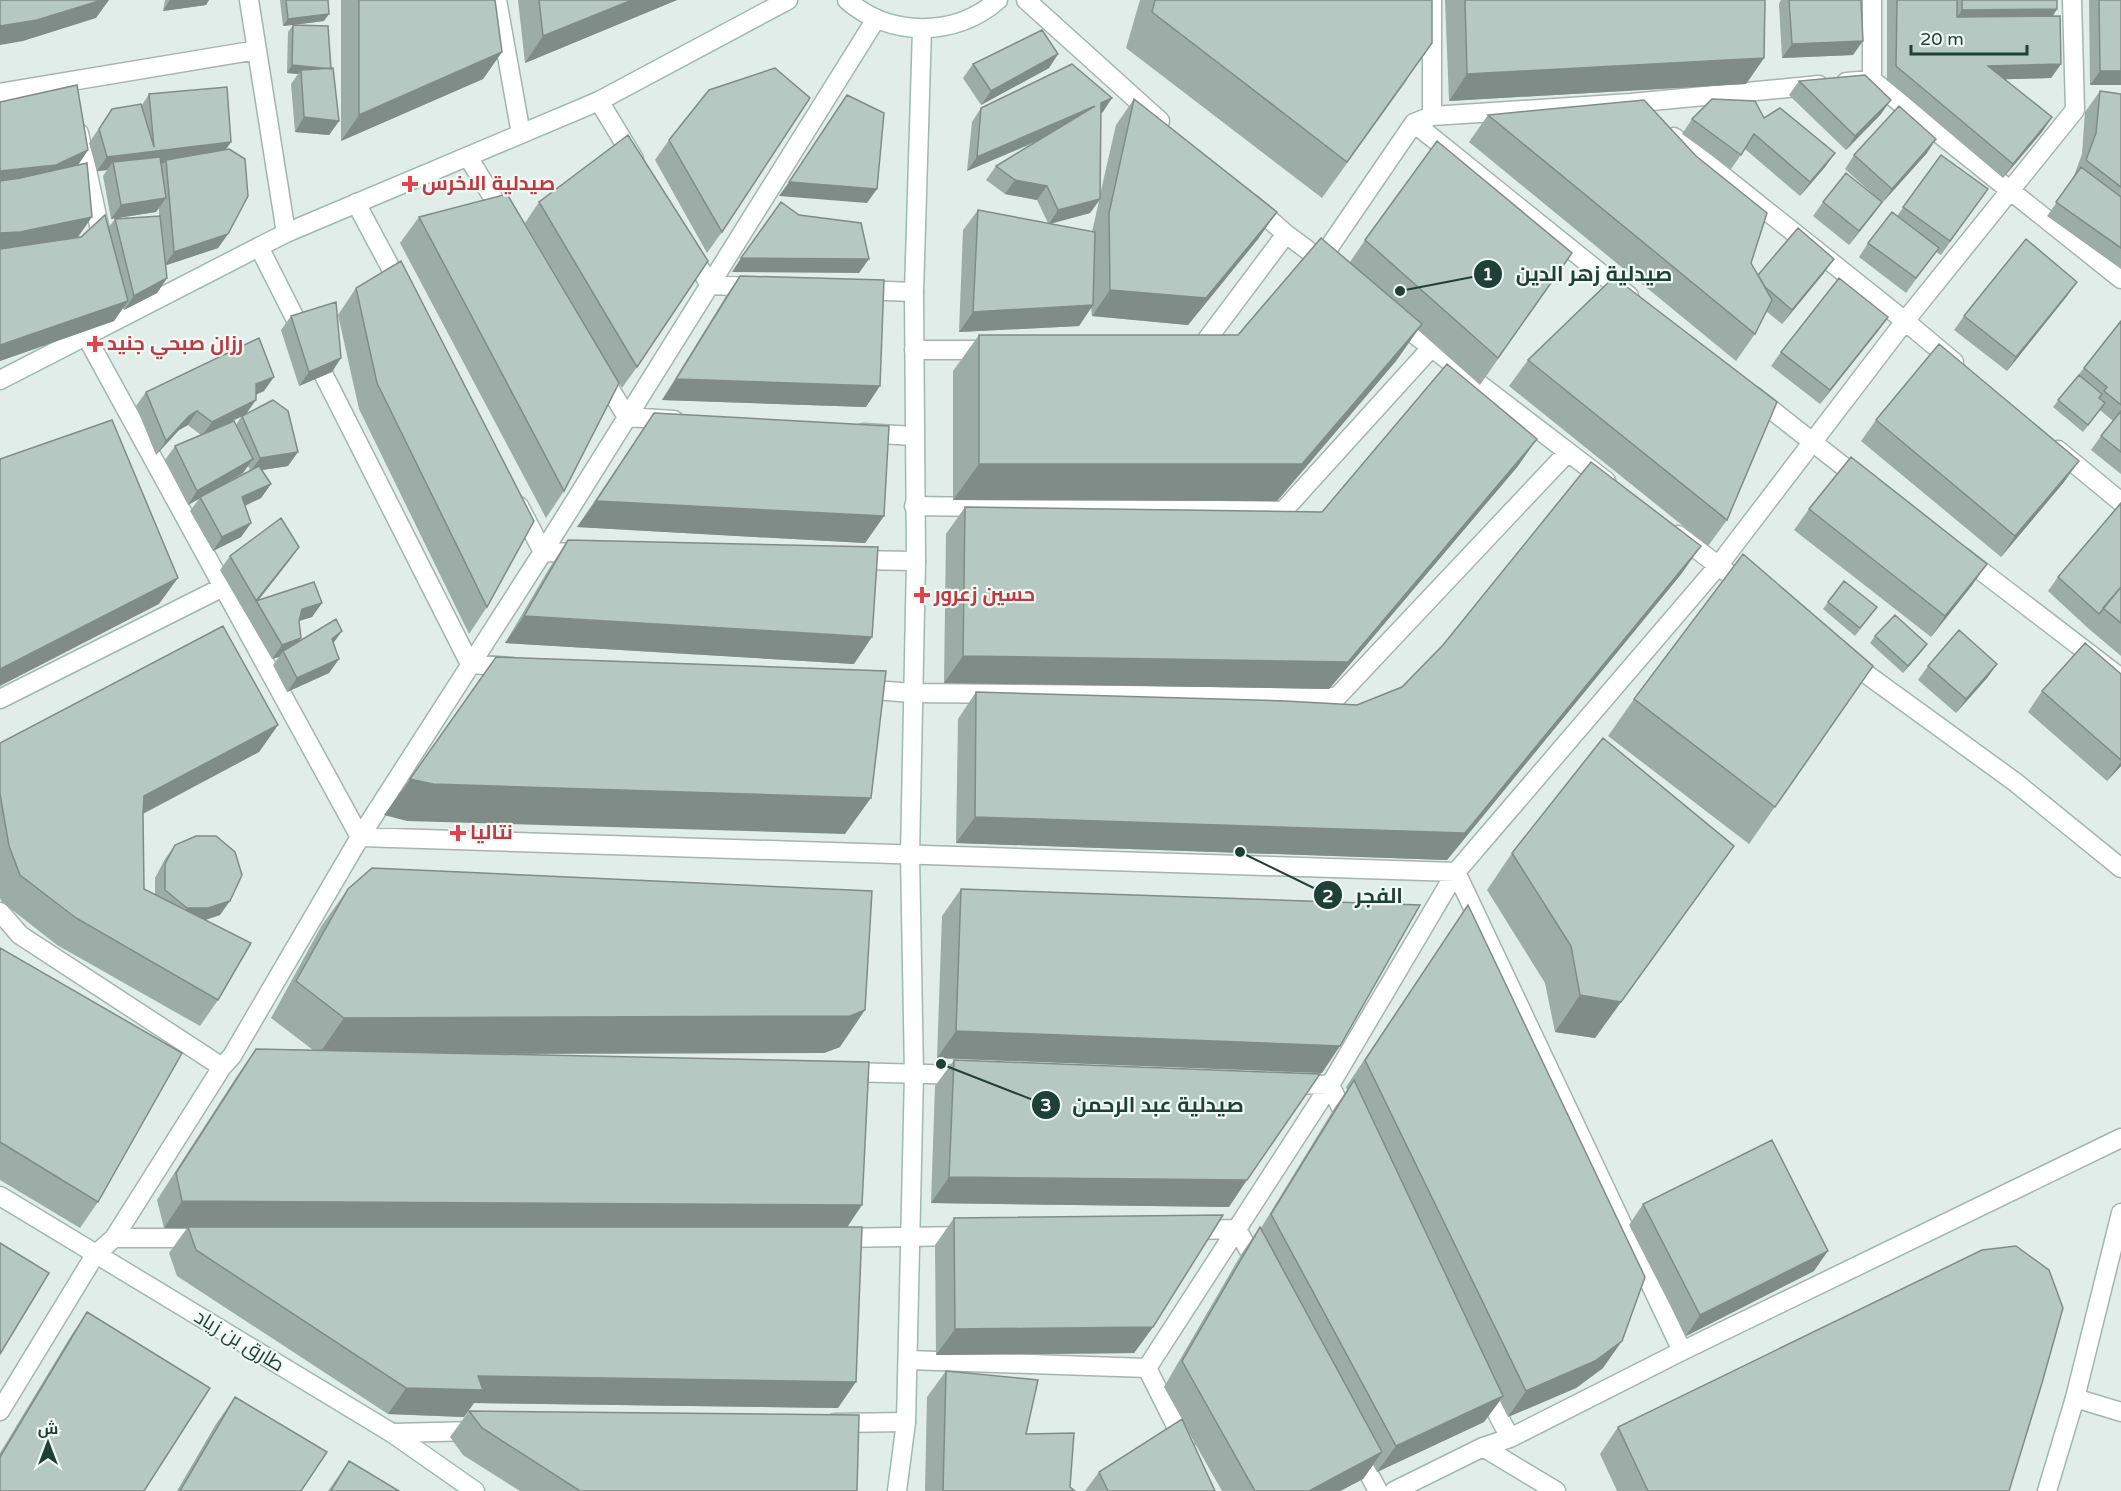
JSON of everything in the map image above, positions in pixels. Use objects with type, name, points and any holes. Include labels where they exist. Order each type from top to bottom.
[{"type":"street","points":[[249,0],[286,233]]},
{"type":"street","points":[[497,0],[521,134]]},
{"type":"street","points":[[0,380],[286,233],[599,101],[788,0]]},
{"type":"street","points":[[847,0],[876,19],[898,26],[922,29],[956,24],[987,10],[998,0]]},
{"type":"street","points":[[1026,0],[1173,133]]},
{"type":"street","points":[[1432,0],[1432,116]]},
{"type":"street","points":[[1872,0],[1872,80]]},
{"type":"street","points":[[1147,1368],[1330,1085],[1456,872],[1718,566],[1905,321],[2075,110],[2072,0]]},
{"type":"street","points":[[0,1411],[95,1255],[114,1238],[227,1061],[360,837],[543,552],[876,19]]},
{"type":"street","points":[[897,1491],[906,1422],[914,1074],[910,855],[915,561],[914,292],[922,29]]},
{"type":"street","points":[[0,93],[257,50]]},
{"type":"street","points":[[1321,259],[1414,123],[1432,116],[1631,103],[1872,80],[2121,279]]},
{"type":"street","points":[[68,82],[106,262]]},
{"type":"street","points":[[599,101],[642,173]]},
{"type":"street","points":[[1631,103],[1905,321],[1970,376]]},
{"type":"street","points":[[1414,123],[1646,309]]},
{"type":"street","points":[[468,157],[517,237]]},
{"type":"street","points":[[1243,195],[1286,234],[1339,274]]},
{"type":"street","points":[[356,203],[413,309]]},
{"type":"street","points":[[679,234],[710,285]]},
{"type":"street","points":[[1175,350],[1199,350],[1286,234]]},
{"type":"street","points":[[259,247],[470,664]]},
{"type":"street","points":[[710,285],[778,288]]},
{"type":"street","points":[[846,290],[914,292]]},
{"type":"street","points":[[114,296],[118,319]]},
{"type":"street","points":[[1385,311],[1624,494]]},
{"type":"street","points":[[86,336],[360,837]]},
{"type":"street","points":[[914,506],[1283,511],[1431,348]]},
{"type":"street","points":[[914,350],[1009,350]]},
{"type":"street","points":[[590,357],[627,417]]},
{"type":"street","points":[[1738,384],[1878,493]]},
{"type":"street","points":[[627,417],[687,421]]},
{"type":"street","points":[[842,431],[914,436]]},
{"type":"street","points":[[2043,438],[2121,502]]},
{"type":"street","points":[[843,688],[913,693],[1337,697],[1568,452]]},
{"type":"street","points":[[510,488],[543,552]]},
{"type":"street","points":[[1662,523],[1737,580]]},
{"type":"street","points":[[1953,550],[2121,678]]},
{"type":"street","points":[[543,552],[602,553]]},
{"type":"street","points":[[834,559],[915,561]]},
{"type":"street","points":[[0,699],[223,587]]},
{"type":"street","points":[[1833,650],[2015,783],[2121,868]]},
{"type":"street","points":[[470,664],[528,668]]},
{"type":"street","points":[[360,837],[1456,872]]},
{"type":"street","points":[[1456,872],[1682,1351]]},
{"type":"street","points":[[0,912],[20,935],[227,1061],[256,1056]]},
{"type":"street","points":[[830,1071],[985,1076]]},
{"type":"street","points":[[1270,1083],[1330,1085]]},
{"type":"street","points":[[1330,1085],[1356,1137]]},
{"type":"street","points":[[1394,1491],[1483,1447],[1510,1438],[1682,1351],[2121,1138]]},
{"type":"street","name":"طارق بن زياد","points":[[0,1196],[392,1433],[473,1491]]},
{"type":"street","points":[[2047,1491],[2075,1398],[2121,1213]]},
{"type":"street","points":[[1179,1230],[1237,1229]]},
{"type":"street","points":[[1237,1229],[1265,1281]]},
{"type":"street","points":[[815,1238],[980,1236]]},
{"type":"street","points":[[114,1238],[221,1238]]},
{"type":"street","points":[[908,1360],[1147,1368]]},
{"type":"street","points":[[1473,1365],[1510,1438]]},
{"type":"street","points":[[1147,1368],[1194,1460]]},
{"type":"street","points":[[2075,1398],[2121,1412]]},
{"type":"street","points":[[822,1424],[906,1422]]},
{"type":"street","points":[[392,1433],[500,1430]]},
{"type":"street","points":[[1350,1438],[1378,1491]]},
{"type":"street","points":[[1483,1447],[1556,1491]]},
{"type":"building","points":[[0,0],[102,0],[37,20],[0,26]]},
{"type":"building","points":[[286,0],[328,0],[329,14],[288,19]]},
{"type":"building","points":[[359,0],[495,0],[502,52],[359,115]]},
{"type":"building","points":[[539,0],[632,0],[543,36]]},
{"type":"building","points":[[1155,0],[1432,0],[1432,43],[1347,162],[1152,12]]},
{"type":"building","points":[[1465,0],[1765,0],[1764,58],[1467,74]]},
{"type":"building","points":[[1789,0],[1861,0],[1863,41],[1792,44]]},
{"type":"building","points":[[1897,0],[1957,0],[1957,17],[2060,16],[2061,64],[1988,66],[2052,117],[2013,164],[1896,66]]},
{"type":"building","points":[[1962,0],[2057,0],[2057,9],[1962,10]]},
{"type":"building","points":[[2099,0],[2121,0],[2121,71],[2100,71]]},
{"type":"building","points":[[293,25],[328,26],[331,69],[292,65]]},
{"type":"building","points":[[1042,30],[1058,54],[991,91],[973,64]]},
{"type":"building","points":[[1072,64],[1112,98],[1101,103],[1100,199],[1058,210],[1047,186],[1015,180],[996,166],[1095,106],[977,157],[981,108]]},
{"type":"building","points":[[333,68],[339,121],[304,117],[301,70]]},
{"type":"building","points":[[775,68],[810,98],[722,232],[669,140],[709,90]]},
{"type":"building","points":[[1865,75],[1891,100],[1855,136],[1799,81]]},
{"type":"building","points":[[77,85],[88,150],[56,165],[0,171],[0,102]]},
{"type":"building","points":[[227,87],[231,142],[107,157],[99,129],[112,109],[141,104],[154,147],[149,94]]},
{"type":"building","points":[[2100,91],[2121,94],[2121,187],[2086,160],[2096,133]]},
{"type":"building","points":[[847,95],[884,113],[877,189],[789,182]]},
{"type":"building","points":[[1134,99],[1277,212],[1206,298],[1110,290],[1109,213]]},
{"type":"building","points":[[1712,99],[1755,101],[1764,118],[1780,108],[1835,153],[1810,182],[1754,134],[1741,155],[1692,119]]},
{"type":"building","points":[[1644,100],[1696,156],[1767,213],[1751,263],[1772,300],[1755,334],[1488,115]]},
{"type":"building","points":[[1899,106],[1936,139],[1892,189],[1854,155]]},
{"type":"building","points":[[628,135],[708,261],[637,367],[539,202]]},
{"type":"building","points":[[1437,141],[1572,253],[1498,358],[1365,240]]},
{"type":"building","points":[[229,149],[245,159],[248,196],[228,234],[174,252],[166,160]]},
{"type":"building","points":[[1941,155],[1988,189],[1950,241],[1903,207]]},
{"type":"building","points":[[160,157],[166,198],[121,205],[113,162]]},
{"type":"building","points":[[87,163],[92,217],[20,232],[0,233],[0,181]]},
{"type":"building","points":[[2081,167],[2121,197],[2121,248],[2056,202]]},
{"type":"building","points":[[1846,173],[1882,202],[1859,231],[1823,202]]},
{"type":"building","points":[[507,194],[619,383],[564,491],[419,217]]},
{"type":"building","points":[[781,202],[799,215],[861,223],[869,259],[741,258]]},
{"type":"building","points":[[978,210],[1095,232],[1093,305],[973,312]]},
{"type":"building","points":[[1892,212],[1939,248],[1916,278],[1868,243]]},
{"type":"building","points":[[105,215],[128,301],[0,345],[0,249],[81,237]]},
{"type":"building","points":[[160,216],[167,278],[134,296],[115,219]]},
{"type":"building","points":[[1798,228],[1834,259],[1792,310],[1765,287],[1758,275]]},
{"type":"building","points":[[1321,238],[1422,324],[1302,464],[979,464],[979,335],[1238,335]]},
{"type":"building","points":[[2026,239],[2077,282],[2016,357],[1964,316]]},
{"type":"building","points":[[401,261],[534,521],[487,607],[377,383],[356,288]]},
{"type":"building","points":[[740,276],[884,280],[880,386],[676,379]]},
{"type":"building","points":[[1614,277],[1777,402],[1727,520],[1528,360]]},
{"type":"building","points":[[1839,278],[1888,317],[1830,390],[1781,352]]},
{"type":"building","points":[[336,302],[341,358],[309,372],[291,316]]},
{"type":"building","points":[[2121,321],[2121,405],[2104,391],[2107,387],[2084,368]]},
{"type":"building","points":[[259,338],[274,377],[256,384],[256,400],[212,422],[197,411],[189,416],[166,441],[146,392]]},
{"type":"building","points":[[1939,344],[2079,461],[2015,536],[1876,420]]},
{"type":"building","points":[[1447,364],[1537,439],[1348,662],[963,656],[965,507],[1322,512]]},
{"type":"building","points":[[2079,375],[2102,394],[2099,398],[2105,403],[2088,425],[2058,400]]},
{"type":"building","points":[[273,400],[288,411],[298,452],[260,458],[242,416]]},
{"type":"building","points":[[2121,411],[2121,452],[2101,436]]},
{"type":"building","points":[[654,413],[889,426],[884,516],[596,501]]},
{"type":"building","points":[[112,420],[178,578],[0,669],[0,459]]},
{"type":"building","points":[[234,421],[253,459],[197,491],[175,446]]},
{"type":"building","points":[[1851,457],[1987,564],[1945,616],[1809,509]]},
{"type":"building","points":[[1591,462],[1701,546],[1465,833],[975,817],[976,692],[1357,705],[1402,687],[1443,645]]},
{"type":"building","points":[[259,466],[271,484],[242,497],[251,523],[222,537],[200,497]]},
{"type":"building","points":[[2121,503],[2121,587],[2099,614],[2058,577]]},
{"type":"building","points":[[281,518],[299,547],[256,601],[230,556]]},
{"type":"building","points":[[568,540],[878,547],[872,637],[524,616]]},
{"type":"building","points":[[1743,554],[1873,666],[1775,807],[1634,699]]},
{"type":"building","points":[[1844,581],[1877,607],[1860,628],[1828,602]]},
{"type":"building","points":[[314,582],[322,603],[302,609],[299,621],[301,638],[282,645],[256,601]]},
{"type":"building","points":[[2121,587],[2121,623],[2103,608]]},
{"type":"building","points":[[1895,615],[1927,644],[1908,666],[1875,636]]},
{"type":"building","points":[[336,619],[342,631],[332,639],[339,659],[297,678],[283,651]]},
{"type":"building","points":[[223,626],[278,725],[144,796],[143,814],[144,889],[251,943],[218,1000],[76,918],[20,875],[9,846],[0,794],[0,743]]},
{"type":"building","points":[[1959,630],[1997,664],[1966,699],[1928,666]]},
{"type":"building","points":[[2085,643],[2121,674],[2121,760],[2042,691]]},
{"type":"building","points":[[496,657],[886,671],[871,798],[433,784],[410,779]]},
{"type":"building","points":[[1603,738],[1734,846],[1621,1002],[1580,995],[1571,946],[1512,853]]},
{"type":"building","points":[[196,836],[216,836],[235,852],[242,875],[230,901],[208,908],[187,908],[165,890],[165,864],[175,845]]},
{"type":"building","points":[[372,868],[872,891],[865,1010],[850,1016],[344,1018],[296,981],[348,889]]},
{"type":"building","points":[[961,889],[1420,905],[1340,1046],[956,1031]]},
{"type":"building","points":[[1468,905],[1645,1277],[1622,1341],[1595,1361],[1526,1391],[1365,1060]]},
{"type":"building","points":[[0,948],[182,1053],[98,1202],[0,1142]]},
{"type":"building","points":[[256,1049],[869,1062],[862,1205],[182,1201],[176,1173]]},
{"type":"building","points":[[954,1060],[1320,1074],[1247,1180],[949,1177]]},
{"type":"building","points":[[1354,1080],[1503,1396],[1396,1446],[1271,1214]]},
{"type":"building","points":[[1772,1140],[1828,1251],[1700,1315],[1643,1204]]},
{"type":"building","points":[[1223,1215],[1153,1327],[955,1329],[954,1218]]},
{"type":"building","points":[[188,1227],[862,1227],[856,1382],[478,1376],[483,1390],[406,1388],[196,1250]]},
{"type":"building","points":[[1260,1227],[1382,1452],[1309,1491],[1255,1491],[1182,1361]]},
{"type":"building","points":[[0,1243],[49,1273],[0,1354]]},
{"type":"building","points":[[2016,1246],[2049,1270],[2063,1308],[2009,1491],[1648,1491],[1618,1427],[1982,1250]]},
{"type":"building","points":[[87,1312],[210,1388],[144,1491],[0,1491],[0,1457]]},
{"type":"building","points":[[946,1371],[1038,1380],[1026,1434],[1074,1433],[1070,1487],[1075,1491],[943,1491]]},
{"type":"building","points":[[235,1397],[327,1452],[301,1491],[180,1491]]},
{"type":"building","points":[[469,1411],[859,1415],[857,1491],[580,1491],[482,1428]]},
{"type":"building","points":[[1182,1419],[1215,1491],[1108,1491],[1099,1472]]},
{"type":"building","points":[[349,1461],[399,1491],[331,1491]]},
{"type":"place","name":"صيدلية الاخرس","points":[[410,184]]},
{"type":"place","name":"صيدلية زهر الدين","points":[[1400,291]]},
{"type":"place","name":"رزان صبحي جنيد","points":[[95,344]]},
{"type":"place","name":"حسين زعرور","points":[[922,595]]},
{"type":"place","name":"نتاليا","points":[[458,833]]},
{"type":"place","name":"الفجر","points":[[1240,852]]},
{"type":"place","name":"صيدلية عبد الرحمن","points":[[941,1064]]}]
